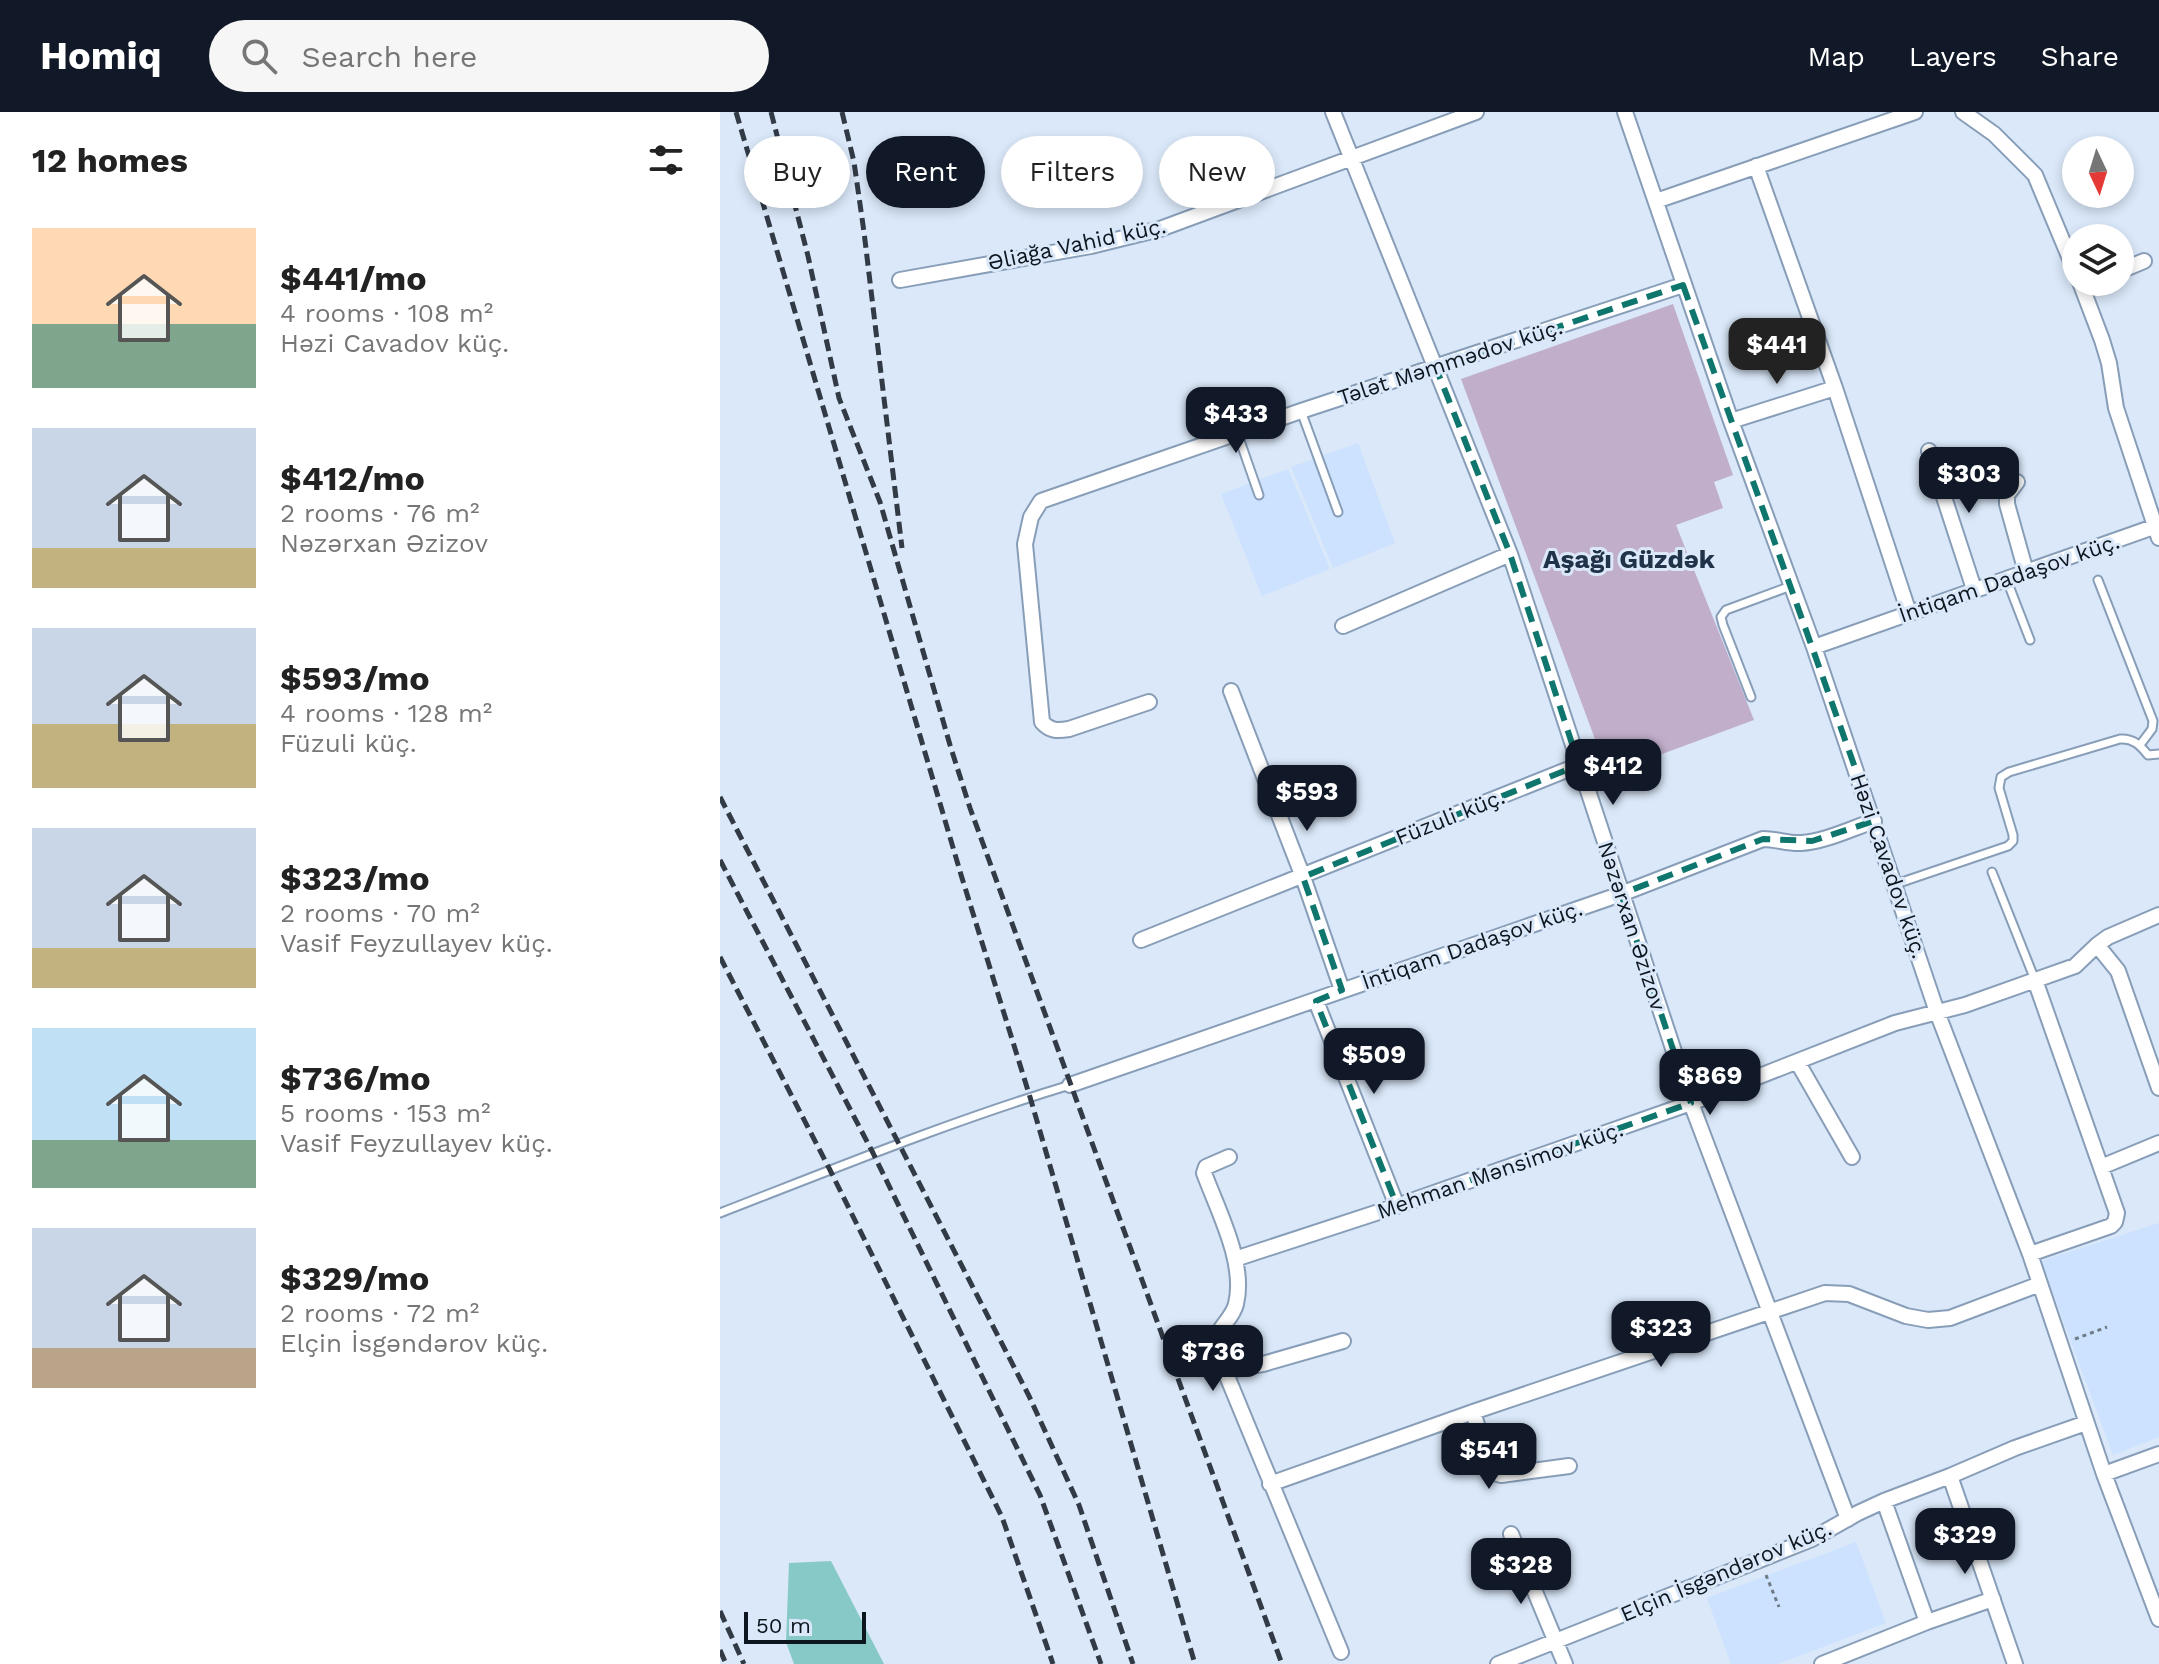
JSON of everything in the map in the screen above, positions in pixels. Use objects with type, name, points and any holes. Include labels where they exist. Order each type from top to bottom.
[{"type":"street","name":"Nəzərxan Əzizov","points":[[1333,112],[1510,554],[1691,1103],[1848,1519]]},
{"type":"street","name":"Əliağa Vahid küç.","points":[[900,280],[1091,246],[1160,229],[1476,112]]},
{"type":"street","name":"Həzi Cavadov küç.","points":[[1625,112],[1731,421],[1814,647],[1937,1012],[2030,1254],[2104,1474],[2159,1619]]},
{"type":"street","points":[[1656,201],[1915,112]]},
{"type":"street","points":[[1963,112],[1994,134],[2035,175],[2062,236]]},
{"type":"street","points":[[1756,166],[1835,388],[1909,613]]},
{"type":"street","points":[[2134,265],[2144,261]]},
{"type":"street","name":"Tələt Məmmədov küç.","points":[[1149,702],[1069,729],[1058,731],[1042,722],[1025,544],[1031,517],[1041,501],[1683,285]]},
{"type":"street","points":[[2087,296],[2109,363],[2116,408],[2158,530]]},
{"type":"street","points":[[1731,421],[1835,388]]},
{"type":"street","points":[[1929,451],[1974,589]]},
{"type":"street","points":[[2017,482],[2007,495],[2007,504],[2026,572]]},
{"type":"street","name":"İntiqam Dadaşov küç.","points":[[1814,647],[2006,578],[2158,530]]},
{"type":"street","points":[[1343,626],[1510,554]]},
{"type":"street","points":[[1231,691],[1303,877],[1342,990]]},
{"type":"street","name":"Füzuli küç.","points":[[1141,940],[1579,765]]},
{"type":"street","name":"İntiqam Dadaşov küç.","points":[[1070,1085],[1621,894],[1763,839],[1799,844],[1874,821]]},
{"type":"street","name":"Mehman Mənsimov küç.","points":[[1235,1259],[1691,1103],[1895,1023],[1965,1005],[2075,966],[2097,945],[2128,927],[2159,915]]},
{"type":"street","points":[[2097,945],[2118,971],[2159,1088]]},
{"type":"street","points":[[2030,1254],[2111,1226],[2117,1213],[2035,980]]},
{"type":"street","points":[[1316,1001],[1397,1206]]},
{"type":"street","points":[[1798,1063],[1852,1157]]},
{"type":"street","points":[[2101,1167],[2159,1143]]},
{"type":"street","points":[[1229,1157],[1206,1167],[1204,1173],[1235,1259],[1236,1303],[1232,1316],[1217,1333],[1215,1347],[1341,1652]]},
{"type":"street","points":[[1270,1484],[1825,1293],[1849,1294],[1906,1316],[1928,1320],[1950,1318],[2040,1284]]},
{"type":"street","points":[[1225,1371],[1263,1364],[1343,1341]]},
{"type":"street","points":[[1473,1412],[1495,1473],[1501,1475],[1569,1466]]},
{"type":"street","name":"Elçin İsgəndərov küç.","points":[[1498,1664],[1812,1539],[1884,1501],[2086,1423]]},
{"type":"street","points":[[2104,1474],[2159,1454]]},
{"type":"street","points":[[1950,1476],[2015,1664]]},
{"type":"street","points":[[1884,1501],[1927,1622]]},
{"type":"street","points":[[1511,1534],[1565,1664]]},
{"type":"street","points":[[1822,1664],[1993,1599]]},
{"type":"lane","points":[[1301,411],[1338,512]]},
{"type":"lane","points":[[1238,435],[1259,495]]},
{"type":"lane","points":[[2006,578],[2030,640]]},
{"type":"lane","points":[[2098,580],[2153,721],[2152,729],[2140,745]]},
{"type":"lane","points":[[1751,697],[1721,617],[1726,610],[1791,586]]},
{"type":"lane","points":[[1896,884],[2008,846],[2013,841],[2013,835],[1999,788],[2001,777],[2009,772],[2120,739],[2129,738],[2148,755],[2159,754]]},
{"type":"lane","points":[[1992,872],[2035,980]]},
{"type":"lane","points":[[720,1213],[886,1149],[1070,1085]]},
{"type":"path","points":[[2060,1344],[2107,1327]]},
{"type":"path","points":[[1760,1560],[1779,1607]]},
{"type":"highlighted area","points":[[1683,285],[1874,821],[1812,841],[1763,839],[1621,894],[1691,1103],[1397,1206],[1316,1001],[1342,990],[1303,877],[1579,765],[1510,554],[1436,368]]},
{"type":"shaded area","points":[[1673,304],[1733,475],[1714,482],[1723,508],[1676,525],[1754,720],[1608,774],[1461,379]]},
{"type":"shaded area","points":[[1358,443],[1395,543],[1333,568],[1291,467]]},
{"type":"shaded area","points":[[1288,469],[1330,569],[1262,596],[1221,494]]},
{"type":"shaded area","points":[[2159,1223],[2159,1437],[2113,1455],[2041,1261]]},
{"type":"shaded area","points":[[1856,1542],[1886,1623],[1778,1664],[1731,1664],[1707,1598]]},
{"type":"shaded area","points":[[831,1561],[884,1664],[794,1664],[786,1642],[789,1563]]},
{"type":"railway","points":[[736,112],[962,878],[1030,1097],[1195,1664]]},
{"type":"railway","points":[[771,112],[808,256],[839,398],[880,502],[970,808],[1282,1664]]},
{"type":"railway","points":[[842,112],[854,162],[864,232],[902,548]]},
{"type":"railway","points":[[720,797],[1029,1396],[1079,1505],[1133,1664]]},
{"type":"railway","points":[[720,860],[873,1153],[1040,1495],[1101,1664]]},
{"type":"railway","points":[[720,957],[830,1170],[1002,1517],[1053,1664]]},
{"type":"railway","points":[[720,1611],[744,1664]]},
{"type":"railway","points":[[720,1650],[726,1664]]},
{"type":"district","name":"Aşağı Güzdək","points":[[1629,559]]}]
